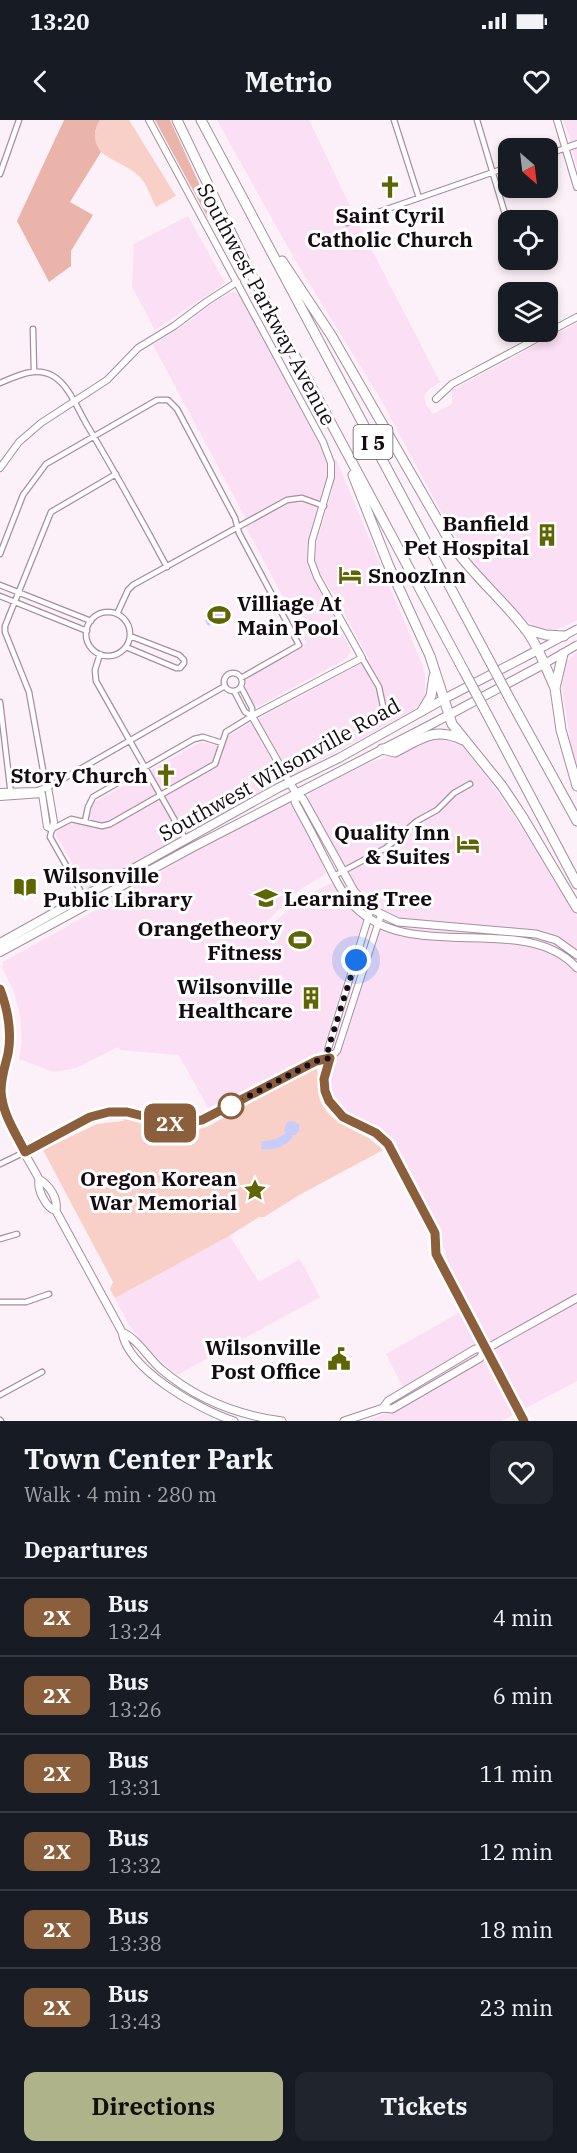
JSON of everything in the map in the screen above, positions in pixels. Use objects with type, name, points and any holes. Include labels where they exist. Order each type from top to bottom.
[{"type":"highway","name":"I 5","points":[[177,120],[235,244],[577,884]]},
{"type":"highway","name":"I 5","points":[[201,120],[577,821]]},
{"type":"highway","name":"I 5","points":[[257,224],[331,335],[452,545],[525,629],[538,650],[555,688],[561,730],[577,786]]},
{"type":"highway","name":"I 5","points":[[337,436],[388,564],[435,670],[452,724],[502,786],[577,908]]},
{"type":"highway","points":[[525,629],[546,635],[564,636]]},
{"type":"highway","name":"I 5","points":[[555,688],[563,654]]},
{"type":"highway","points":[[422,711],[432,695],[435,670]]},
{"type":"highway","points":[[382,749],[395,752],[436,733],[450,734],[465,741]]},
{"type":"main road","name":"Southwest Wilsonville Road","points":[[0,952],[186,840],[577,629]]},
{"type":"main road","name":"Southwest Wilsonville Road","points":[[0,943],[449,715],[577,645]]},
{"type":"main road","points":[[290,783],[303,799],[357,895],[381,915],[408,924],[536,934],[556,940],[577,955]]},
{"type":"main road","points":[[296,793],[295,802],[334,876],[353,904],[368,918],[389,929],[411,933],[536,943],[554,949],[577,968]]},
{"type":"main road","points":[[0,990],[7,1010],[9,1032],[8,1053],[2,1080],[2,1100],[8,1119],[39,1179],[38,1188],[49,1207],[56,1211],[122,1332],[123,1341],[138,1359],[168,1387],[193,1404],[234,1421]]},
{"type":"main road","points":[[344,1421],[383,1408],[392,1409],[480,1358],[486,1349],[577,1298]]},
{"type":"main road","points":[[122,1332],[131,1336],[153,1362],[170,1377],[200,1397],[241,1413],[282,1421]]},
{"type":"street","points":[[1,170],[19,120]]},
{"type":"street","name":"Southwest Parkway Avenue","points":[[149,120],[327,451],[332,477],[311,546],[312,564],[379,687],[383,706]]},
{"type":"street","points":[[394,120],[419,198]]},
{"type":"street","points":[[477,120],[504,210]]},
{"type":"street","points":[[557,120],[577,187]]},
{"type":"street","points":[[558,151],[577,144]]},
{"type":"street","points":[[347,223],[498,171]]},
{"type":"street","points":[[0,468],[11,451],[31,430],[111,377],[138,348],[237,282]]},
{"type":"street","points":[[436,399],[452,384],[577,317]]},
{"type":"street","points":[[33,329],[34,372]]},
{"type":"street","points":[[0,383],[21,374],[34,372],[54,377],[64,387],[116,474],[167,567]]},
{"type":"street","points":[[0,554],[23,495],[42,468],[51,460],[157,400],[168,400],[177,409],[235,518],[239,533],[299,645],[241,678]]},
{"type":"street","points":[[86,900],[50,837],[54,822],[29,692],[5,632],[6,621],[51,512],[116,474]]},
{"type":"street","points":[[117,614],[128,590],[133,585],[237,526],[294,498],[324,506]]},
{"type":"street","points":[[0,585],[91,621]]},
{"type":"street","points":[[0,596],[87,631]]},
{"type":"street","points":[[104,613],[117,614],[127,622],[130,636],[126,647],[111,656],[100,654],[90,646],[87,631],[91,621],[104,613]]},
{"type":"street","points":[[126,647],[176,668],[180,668],[184,663],[179,655],[130,636]]},
{"type":"street","points":[[100,654],[95,670],[96,681],[186,840]]},
{"type":"street","points":[[51,829],[71,819],[106,826],[215,764],[226,732],[362,658]]},
{"type":"street","points":[[225,686],[225,679],[229,674],[236,674],[241,678]]},
{"type":"street","points":[[241,678],[241,687],[252,708],[252,716],[290,783]]},
{"type":"street","points":[[225,686],[234,691],[245,712],[252,716]]},
{"type":"street","points":[[0,795],[47,788],[225,686]]},
{"type":"street","points":[[234,691],[241,687]]},
{"type":"street","points":[[0,702],[11,794]]},
{"type":"street","points":[[85,821],[90,800],[145,768],[198,738],[203,737],[222,743]]},
{"type":"street","points":[[334,876],[386,848],[417,821],[437,810],[454,793],[470,784]]},
{"type":"street","points":[[372,909],[328,1049],[330,1058],[324,1079],[325,1091],[329,1101],[343,1117],[376,1133],[388,1144],[435,1233],[436,1254],[524,1421]]},
{"type":"street","points":[[0,1164],[90,1117],[109,1112],[127,1112],[175,1124],[202,1120],[316,1061],[330,1058],[337,1051],[381,915]]},
{"type":"street","points":[[0,1239],[17,1234]]},
{"type":"street","points":[[0,1302],[26,1302],[49,1294]]},
{"type":"street","points":[[0,1395],[42,1372]]},
{"type":"shaded area","points":[[64,120],[100,120],[95,136],[96,144],[101,152],[70,202],[93,215],[71,251],[71,266],[49,282],[17,221]]},
{"type":"shaded area","points":[[100,120],[129,120],[176,196],[156,207],[140,177],[99,149],[95,142],[95,133]]},
{"type":"shaded area","points":[[155,120],[170,120],[213,214],[208,218]]},
{"type":"shaded area","points":[[217,120],[309,120],[360,227],[440,382],[428,390],[424,396],[426,405],[433,414],[452,404],[452,390],[542,342],[558,342],[558,333],[577,323],[577,620],[554,631],[539,630],[521,616],[486,578],[447,523],[380,398],[295,260]]},
{"type":"shaded area","points":[[563,120],[577,120],[577,168],[569,136]]},
{"type":"shaded area","points":[[188,216],[225,283],[155,330],[132,287],[134,244]]},
{"type":"shaded area","points":[[235,292],[240,296],[327,459],[328,482],[309,538],[307,561],[309,570],[351,651],[346,659],[259,706],[253,704],[246,691],[247,677],[307,643],[246,527],[245,517],[153,345],[193,319],[204,309],[229,293]]},
{"type":"shaded area","points":[[336,459],[422,664],[425,676],[425,698],[414,710],[91,889],[87,888],[56,832],[71,822],[78,824],[89,818],[93,803],[201,742],[214,745],[369,659],[333,592],[317,569],[314,551],[331,495],[335,472],[334,460]]},
{"type":"shaded area","points":[[577,652],[577,765],[571,747],[562,686],[567,662]]},
{"type":"shaded area","points":[[443,736],[454,744],[461,745],[485,774],[523,829],[577,917],[577,1381],[502,1421],[369,1421],[410,1401],[386,1354],[469,1307],[446,1263],[446,1251],[440,1245],[439,1236],[391,1145],[374,1128],[343,1112],[335,1104],[331,1095],[329,1074],[339,1051],[384,914],[373,907],[354,887],[307,798],[310,793],[366,764],[395,754],[430,737]]},
{"type":"shaded area","points":[[286,802],[293,805],[326,872],[299,890],[263,925],[265,930],[301,899],[331,883],[349,906],[363,919],[322,1051],[208,1108],[177,1055],[120,1050],[118,1047],[76,1068],[54,1072],[19,1059],[22,1042],[20,1015],[14,992],[2,967],[3,962],[216,839]]},
{"type":"shaded area","points":[[316,1067],[320,1100],[329,1114],[340,1123],[370,1139],[383,1150],[115,1298],[110,1289],[113,1282],[43,1150],[97,1124],[124,1119],[176,1130],[207,1127]]},
{"type":"shaded area","points":[[229,1235],[259,1282],[300,1259],[320,1297],[177,1375],[145,1347],[128,1323],[115,1298]]},
{"type":"water","name":"Villiage At Main Pool","points":[[222,610],[228,620],[220,625],[217,621],[208,626],[205,620]]},
{"type":"water","points":[[292,1121],[299,1124],[299,1131],[291,1135],[293,1137],[286,1144],[278,1148],[261,1149],[262,1141],[281,1136],[286,1132],[284,1130],[287,1122]]},
{"type":"bus line","name":"2X","points":[[0,989],[9,1023],[8,1053],[2,1080],[2,1100],[4,1110],[25,1152],[90,1117],[109,1112],[127,1112],[175,1124],[188,1124],[202,1120],[322,1058],[330,1058],[324,1079],[325,1091],[332,1107],[348,1121],[376,1133],[391,1148],[435,1233],[436,1254],[524,1421]]},
{"type":"place","name":"Saint Cyril Catholic Church","points":[[390,187]]},
{"type":"place","name":"Banfield Pet Hospital","points":[[547,535]]},
{"type":"place","name":"SnoozInn","points":[[350,575]]},
{"type":"place","name":"Villiage At Main Pool","points":[[219,615]]},
{"type":"place","name":"Story Church","points":[[166,775]]},
{"type":"place","name":"Quality Inn & Suites","points":[[468,844]]},
{"type":"place","name":"Wilsonville Public Library","points":[[25,887]]},
{"type":"place","name":"Learning Tree","points":[[266,898]]},
{"type":"place","name":"Orangetheory Fitness","points":[[300,940]]},
{"type":"place","name":"Wilsonville Healthcare","points":[[311,998]]},
{"type":"place","name":"Oregon Korean War Memorial","points":[[255,1190]]},
{"type":"place","name":"Wilsonville Post Office","points":[[339,1359]]},
{"type":"route","points":[[231,1106],[226,1108],[322,1058],[330,1058],[328,1049],[356,960]]}]
